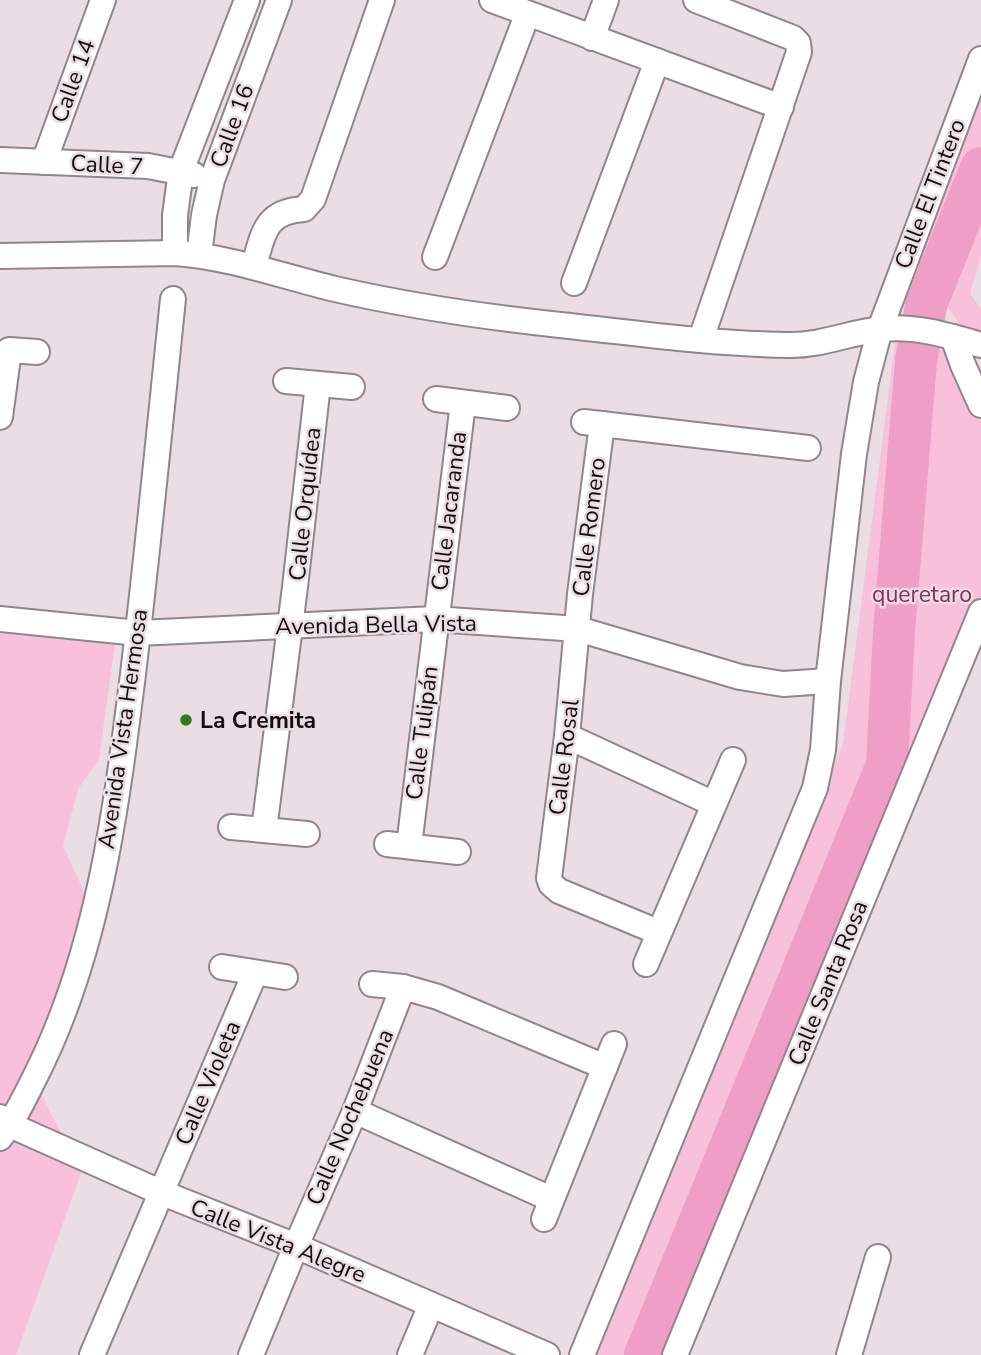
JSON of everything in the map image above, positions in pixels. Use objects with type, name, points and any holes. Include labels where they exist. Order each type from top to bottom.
[{"type":"street","name":"Calle 14","points":[[44,162],[103,0]]},
{"type":"street","name":"Calle 16","points":[[175,253],[181,171],[247,0]]},
{"type":"street","name":"Calle 16","points":[[199,255],[212,180],[279,0]]},
{"type":"street","points":[[254,266],[264,229],[273,218],[292,210],[304,209],[313,199],[382,0]]},
{"type":"street","points":[[492,0],[780,107]]},
{"type":"street","points":[[592,38],[606,0]]},
{"type":"street","points":[[696,0],[793,38],[798,43],[799,52],[701,339]]},
{"type":"street","points":[[435,257],[527,15]]},
{"type":"street","name":"Calle El Tintero","points":[[582,1355],[815,788],[823,750],[828,681],[854,454],[866,382],[889,328],[981,59]]},
{"type":"street","points":[[574,283],[657,61]]},
{"type":"street","name":"Calle 7","points":[[0,160],[148,166],[181,171],[212,180]]},
{"type":"street","points":[[0,256],[175,253],[199,255],[417,306],[557,325],[701,339],[791,345],[828,341],[889,328],[947,336],[981,345]]},
{"type":"street","name":"Avenida Vista Hermosa","points":[[3,1127],[44,1060],[76,984],[115,816],[138,633],[173,299]]},
{"type":"street","points":[[947,336],[981,405]]},
{"type":"street","points":[[0,417],[9,350],[37,352]]},
{"type":"street","points":[[286,381],[352,387]]},
{"type":"street","name":"Calle Orquídea","points":[[264,830],[318,384]]},
{"type":"street","points":[[436,399],[508,408]]},
{"type":"street","name":"Calle Jacaranda","points":[[435,619],[463,403]]},
{"type":"street","name":"Calle Romero","points":[[578,629],[593,423],[808,448]]},
{"type":"street","name":"Calle Santa Rosa","points":[[675,1355],[981,612]]},
{"type":"street","name":"Avenida Bella Vista","points":[[0,619],[138,633],[435,619],[578,629],[740,677],[783,684],[828,681]]},
{"type":"street","name":"Calle Tulipán","points":[[435,619],[398,845],[458,852]]},
{"type":"street","name":"Calle Rosal","points":[[578,629],[549,872],[551,884],[559,891],[659,932]]},
{"type":"street","points":[[567,736],[714,804]]},
{"type":"street","points":[[646,964],[733,760]]},
{"type":"street","points":[[231,827],[307,834]]},
{"type":"street","points":[[222,967],[285,977]]},
{"type":"street","name":"Calle Violeta","points":[[92,1355],[255,973]]},
{"type":"street","points":[[355,1111],[547,1209],[610,1055],[438,997],[403,987],[372,985]]},
{"type":"street","name":"Calle Nochebuena","points":[[251,1355],[355,1111],[403,987]]},
{"type":"street","name":"Calle Vista Alegre","points":[[3,1127],[296,1246],[547,1355]]},
{"type":"street","points":[[849,1355],[878,1257]]},
{"type":"street","points":[[410,1355],[431,1305]]},
{"type":"green space","points":[[981,64],[981,255],[970,294],[981,308],[981,355],[909,251]]},
{"type":"green space","name":"queretaro","points":[[897,328],[981,367],[981,604],[672,1355],[580,1355],[734,1005],[843,744]]},
{"type":"green space","points":[[0,623],[115,643],[99,759],[78,789],[63,846],[93,911],[29,1070],[81,1173],[16,1355],[0,1355]]},
{"type":"waterway","points":[[645,1355],[887,765],[894,631],[916,361],[926,305],[981,168]]},
{"type":"place","name":"La Cremita","points":[[186,720]]}]
